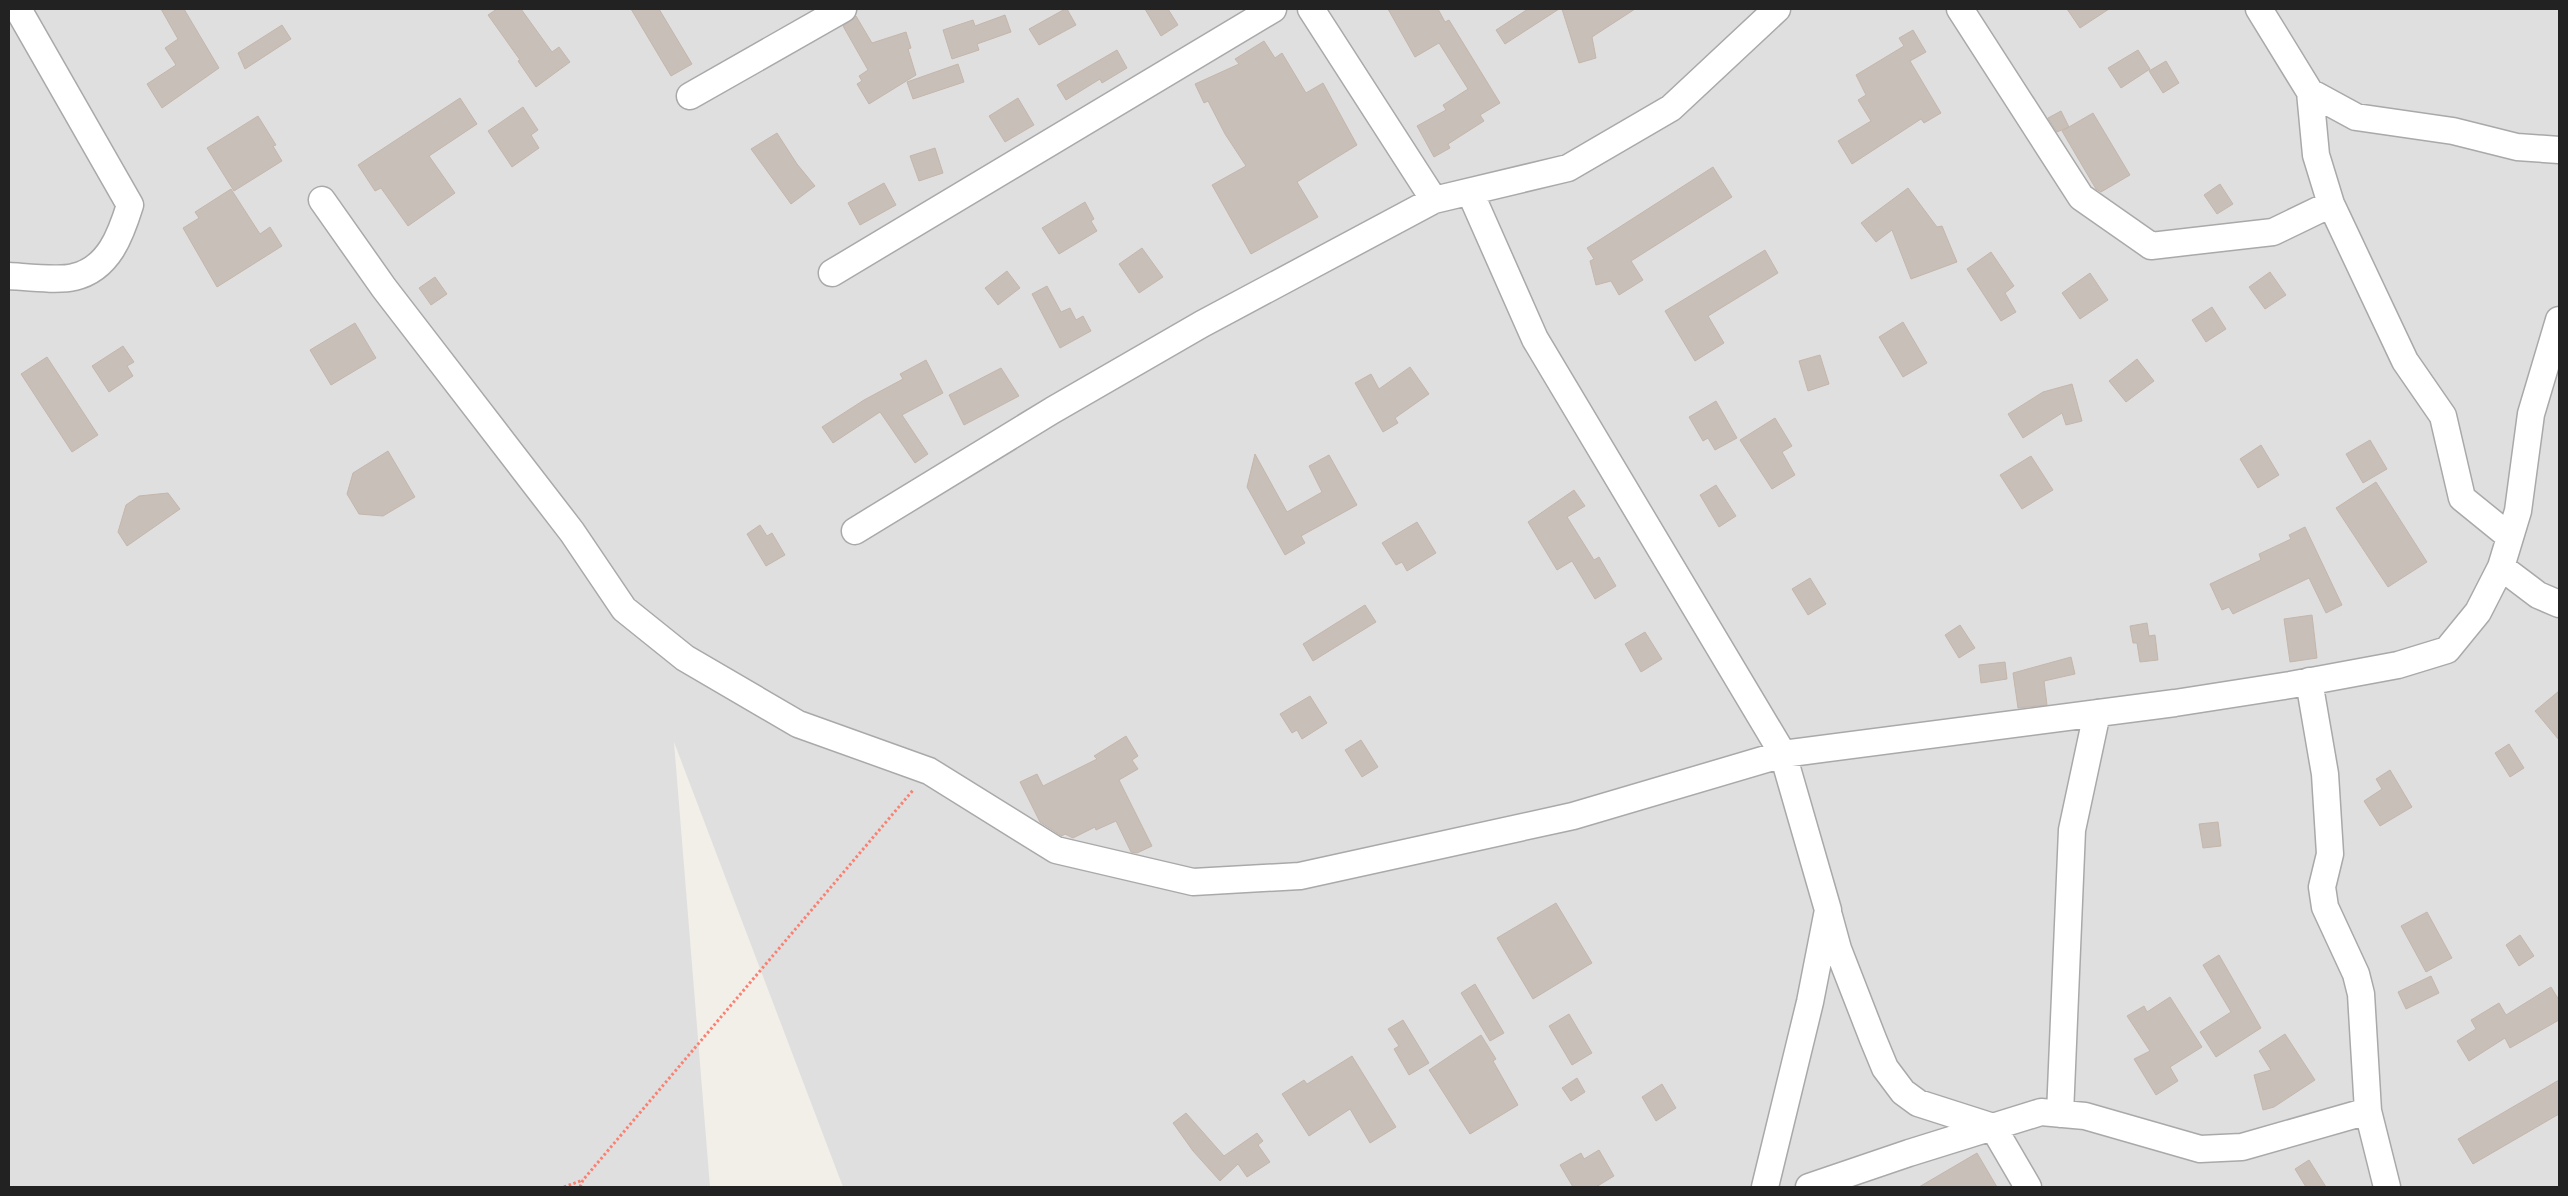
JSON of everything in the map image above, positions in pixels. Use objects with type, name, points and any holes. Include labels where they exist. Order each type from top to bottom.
[{"type":"street","points":[[9,276],[75,277],[102,263],[118,242],[130,205],[18,9]]},
{"type":"street","points":[[690,96],[843,9]]},
{"type":"street","points":[[832,273],[1273,9]]},
{"type":"street","points":[[1311,9],[1434,200]]},
{"type":"street","points":[[855,531],[1053,410],[1202,324],[1434,200],[1568,168],[1671,108],[1777,9]]},
{"type":"street","points":[[1960,9],[2080,197],[2151,246],[2273,232],[2331,204]]},
{"type":"street","points":[[2259,9],[2310,92],[2316,155],[2331,204],[2405,361],[2443,416],[2462,498],[2510,537]]},
{"type":"street","points":[[2310,92],[2356,116],[2453,131],[2517,148],[2559,150]]},
{"type":"street","points":[[1470,192],[1535,339],[1783,754],[1838,949],[1886,1068],[1903,1092],[1918,1103],[1993,1127],[2028,1187]]},
{"type":"street","points":[[322,200],[384,288],[572,532],[624,609],[685,658],[798,724],[929,771],[1056,850],[1192,882],[1300,876],[1574,816],[1783,754],[2097,713],[2309,682],[2398,665],[2447,650],[2478,612],[2501,567],[2518,511],[2531,414],[2559,320]]},
{"type":"street","points":[[2501,567],[2538,595],[2559,604]]},
{"type":"street","points":[[2309,682],[2326,783],[2330,854],[2322,887],[2325,907],[2356,974],[2361,994],[2368,1111],[2387,1187]]},
{"type":"street","points":[[2060,1114],[2072,830],[2097,713]]},
{"type":"street","points":[[1765,1187],[1810,1002],[1828,910]]},
{"type":"street","points":[[1809,1187],[2040,1112],[2085,1116],[2200,1150],[2242,1147],[2368,1111]]},
{"type":"path","points":[[580,1187],[583,1180],[929,771]]},
{"type":"path","points":[[564,1187],[583,1180]]},
{"type":"shaded area","points":[[9,9],[2559,9],[2559,1187],[843,1187],[674,742],[710,1187],[9,1187]]},
{"type":"building","points":[[161,9],[184,9],[219,68],[162,108],[147,84],[176,65],[165,48],[178,39]]},
{"type":"building","points":[[497,9],[521,9],[552,52],[559,47],[570,62],[536,87],[518,61],[520,60],[488,15]]},
{"type":"building","points":[[631,9],[659,9],[692,64],[671,76]]},
{"type":"building","points":[[1067,9],[1076,25],[1039,45],[1029,29]]},
{"type":"building","points":[[1145,9],[1168,9],[1178,25],[1161,36]]},
{"type":"building","points":[[1388,9],[1438,9],[1445,22],[1449,20],[1500,103],[1480,115],[1484,121],[1448,144],[1450,148],[1434,157],[1417,126],[1446,110],[1443,105],[1468,89],[1439,43],[1415,57]]},
{"type":"building","points":[[1528,9],[1559,9],[1505,44],[1496,30]]},
{"type":"building","points":[[1562,9],[1635,9],[1592,37],[1596,58],[1579,63]]},
{"type":"building","points":[[2067,9],[2109,9],[2080,28]]},
{"type":"building","points":[[1005,15],[1011,32],[977,44],[979,50],[952,59],[943,30],[973,20],[975,26]]},
{"type":"building","points":[[856,16],[872,43],[906,32],[911,48],[908,49],[916,75],[869,104],[857,84],[862,81],[859,76],[868,70],[843,26]]},
{"type":"building","points":[[282,25],[291,39],[245,69],[238,53]]},
{"type":"building","points":[[1913,30],[1926,52],[1910,61],[1941,113],[1924,123],[1921,119],[1852,164],[1838,141],[1871,121],[1858,100],[1866,95],[1856,75],[1904,46],[1899,38]]},
{"type":"building","points":[[1264,41],[1275,58],[1282,53],[1306,93],[1323,83],[1357,145],[1297,182],[1318,217],[1251,254],[1212,185],[1246,166],[1225,134],[1208,101],[1204,103],[1195,84],[1239,64],[1235,59]]},
{"type":"building","points":[[1117,50],[1127,68],[1102,83],[1100,79],[1066,100],[1057,85]]},
{"type":"building","points":[[2138,50],[2150,69],[2121,88],[2108,68]]},
{"type":"building","points":[[2166,61],[2179,83],[2163,93],[2149,71]]},
{"type":"building","points":[[958,64],[964,82],[913,99],[907,82]]},
{"type":"building","points":[[460,98],[477,124],[429,156],[455,193],[408,226],[381,188],[375,191],[358,165]]},
{"type":"building","points":[[1018,98],[1034,125],[1005,142],[989,116]]},
{"type":"building","points":[[523,107],[538,130],[531,135],[539,148],[512,167],[488,131]]},
{"type":"building","points":[[2061,111],[2069,127],[2057,132],[2048,118]]},
{"type":"building","points":[[2093,113],[2130,175],[2101,192],[2096,189],[2062,131]]},
{"type":"building","points":[[258,116],[276,145],[273,146],[282,161],[234,191],[207,148]]},
{"type":"building","points":[[777,133],[797,164],[815,186],[791,204],[751,149]]},
{"type":"building","points":[[935,148],[943,173],[919,181],[910,156]]},
{"type":"building","points":[[1713,167],[1732,197],[1631,261],[1643,280],[1619,295],[1611,281],[1596,285],[1590,261],[1594,259],[1587,248]]},
{"type":"building","points":[[884,183],[896,205],[860,225],[848,203]]},
{"type":"building","points":[[2220,184],[2233,204],[2217,214],[2204,195]]},
{"type":"building","points":[[1908,188],[1937,227],[1942,226],[1957,262],[1911,279],[1892,230],[1876,242],[1861,223]]},
{"type":"building","points":[[231,189],[260,234],[270,227],[282,246],[217,287],[183,228],[199,218],[195,212]]},
{"type":"building","points":[[1085,202],[1094,219],[1091,221],[1097,231],[1059,254],[1042,228]]},
{"type":"building","points":[[1142,248],[1163,277],[1139,293],[1119,264]]},
{"type":"building","points":[[1765,250],[1778,273],[1708,316],[1724,343],[1695,361],[1665,311]]},
{"type":"building","points":[[1991,252],[2014,286],[2005,293],[2016,312],[2001,321],[1967,269]]},
{"type":"building","points":[[1007,271],[1020,288],[998,305],[985,288]]},
{"type":"building","points":[[2270,272],[2286,295],[2265,309],[2249,287]]},
{"type":"building","points":[[2090,273],[2108,300],[2080,319],[2062,293]]},
{"type":"building","points":[[435,277],[447,294],[431,305],[419,288]]},
{"type":"building","points":[[1047,286],[1061,312],[1070,308],[1076,320],[1083,316],[1091,331],[1060,348],[1032,294]]},
{"type":"building","points":[[2212,307],[2226,329],[2206,342],[2192,320]]},
{"type":"building","points":[[1903,322],[1927,363],[1903,377],[1879,337]]},
{"type":"building","points":[[355,323],[376,358],[331,385],[310,350]]},
{"type":"building","points":[[123,346],[134,362],[127,366],[133,376],[109,392],[92,366]]},
{"type":"building","points":[[1820,355],[1829,384],[1808,391],[1799,361]]},
{"type":"building","points":[[47,357],[98,435],[72,452],[21,374]]},
{"type":"building","points":[[2137,359],[2154,381],[2126,402],[2109,381]]},
{"type":"building","points":[[926,360],[943,393],[902,415],[928,454],[915,463],[880,412],[833,443],[822,427],[864,400],[903,379],[900,374]]},
{"type":"building","points":[[1410,367],[1429,394],[1395,418],[1398,423],[1383,432],[1355,383],[1371,374],[1379,389]]},
{"type":"building","points":[[1001,368],[1019,396],[964,425],[949,395]]},
{"type":"building","points":[[2072,384],[2082,421],[2066,425],[2062,413],[2023,438],[2008,414],[2043,392]]},
{"type":"building","points":[[1716,401],[1737,438],[1715,450],[1708,438],[1703,441],[1689,417]]},
{"type":"building","points":[[1775,418],[1792,446],[1782,452],[1795,475],[1772,489],[1740,440]]},
{"type":"building","points":[[2370,440],[2387,469],[2363,483],[2346,454]]},
{"type":"building","points":[[2261,445],[2279,475],[2258,488],[2240,459]]},
{"type":"building","points":[[388,451],[415,497],[383,516],[359,514],[347,494],[353,473]]},
{"type":"building","points":[[1255,454],[1287,512],[1322,492],[1309,466],[1329,455],[1357,505],[1301,536],[1305,543],[1285,555],[1247,487]]},
{"type":"building","points":[[2031,456],[2053,490],[2022,509],[2000,475]]},
{"type":"building","points":[[2376,482],[2427,562],[2388,587],[2336,508]]},
{"type":"building","points":[[1716,485],[1736,516],[1719,527],[1700,495]]},
{"type":"building","points":[[1574,490],[1585,506],[1567,517],[1594,560],[1599,557],[1616,586],[1595,599],[1572,561],[1557,570],[1528,522]]},
{"type":"building","points":[[168,493],[180,509],[127,546],[118,532],[126,505],[139,496]]},
{"type":"building","points":[[1417,522],[1436,553],[1407,571],[1402,562],[1396,565],[1382,543]]},
{"type":"building","points":[[760,525],[767,536],[772,533],[785,555],[766,566],[747,534]]},
{"type":"building","points":[[2305,527],[2342,605],[2326,613],[2309,578],[2233,614],[2229,607],[2222,610],[2210,584],[2261,560],[2259,554],[2291,539],[2289,535]]},
{"type":"building","points":[[1810,578],[1826,604],[1808,615],[1792,589]]},
{"type":"building","points":[[1365,605],[1376,622],[1313,661],[1303,644]]},
{"type":"building","points":[[2312,615],[2317,658],[2290,662],[2284,619]]},
{"type":"building","points":[[2147,623],[2149,636],[2155,635],[2158,660],[2140,662],[2137,643],[2133,643],[2130,626]]},
{"type":"building","points":[[1960,625],[1975,648],[1959,658],[1945,635]]},
{"type":"building","points":[[1645,632],[1662,659],[1641,672],[1625,644]]},
{"type":"building","points":[[2071,657],[2075,674],[2044,681],[2047,705],[2018,708],[2013,673]]},
{"type":"building","points":[[2005,662],[2007,679],[1981,683],[1979,665]]},
{"type":"building","points":[[2559,691],[2559,740],[2535,711]]},
{"type":"building","points":[[1310,696],[1327,723],[1302,739],[1297,730],[1292,733],[1280,714]]},
{"type":"building","points":[[1126,736],[1138,756],[1132,760],[1138,769],[1119,780],[1152,846],[1137,853],[1131,852],[1116,821],[1096,830],[1095,827],[1073,838],[1065,834],[1062,836],[1040,822],[1020,782],[1037,774],[1043,786],[1097,759],[1094,756]]},
{"type":"building","points":[[1361,740],[1378,767],[1362,777],[1345,750]]},
{"type":"building","points":[[2509,744],[2524,768],[2510,777],[2495,753]]},
{"type":"building","points":[[2390,770],[2412,807],[2380,826],[2364,801],[2382,789],[2376,779]]},
{"type":"building","points":[[2218,822],[2221,846],[2203,848],[2199,824]]},
{"type":"building","points":[[1556,903],[1592,963],[1533,999],[1497,938]]},
{"type":"building","points":[[2427,912],[2452,958],[2426,972],[2401,926]]},
{"type":"building","points":[[2520,935],[2534,956],[2519,966],[2506,945]]},
{"type":"building","points":[[2219,955],[2261,1028],[2216,1057],[2200,1032],[2231,1012],[2203,965]]},
{"type":"building","points":[[2431,976],[2439,993],[2406,1009],[2398,992]]},
{"type":"building","points":[[1475,984],[1504,1033],[1490,1041],[1461,993]]},
{"type":"building","points":[[2551,987],[2559,1000],[2559,1020],[2510,1048],[2505,1038],[2469,1061],[2457,1041],[2476,1029],[2471,1020],[2499,1003],[2506,1015]]},
{"type":"building","points":[[2170,997],[2202,1047],[2170,1067],[2178,1081],[2156,1095],[2134,1059],[2150,1051],[2127,1016],[2144,1006],[2147,1012]]},
{"type":"building","points":[[1569,1014],[1592,1053],[1572,1065],[1549,1026]]},
{"type":"building","points":[[1403,1020],[1429,1063],[1409,1075],[1394,1049],[1399,1046],[1388,1029]]},
{"type":"building","points":[[2285,1034],[2315,1080],[2274,1107],[2263,1110],[2254,1075],[2271,1070],[2259,1051]]},
{"type":"building","points":[[1481,1035],[1496,1059],[1493,1061],[1518,1105],[1470,1134],[1429,1070]]},
{"type":"building","points":[[1352,1056],[1396,1127],[1370,1143],[1350,1109],[1309,1136],[1282,1094],[1304,1080],[1307,1084]]},
{"type":"building","points":[[1577,1078],[1585,1092],[1571,1101],[1562,1088]]},
{"type":"building","points":[[2559,1080],[2559,1114],[2473,1164],[2458,1139]]},
{"type":"building","points":[[1662,1084],[1676,1108],[1656,1121],[1642,1097]]},
{"type":"building","points":[[1186,1113],[1224,1156],[1257,1133],[1263,1141],[1258,1145],[1270,1162],[1247,1177],[1238,1164],[1220,1181],[1193,1151],[1173,1123]]},
{"type":"building","points":[[1599,1150],[1614,1176],[1596,1187],[1573,1187],[1560,1165],[1581,1153],[1584,1159]]},
{"type":"building","points":[[1977,1153],[1997,1187],[1919,1187]]},
{"type":"building","points":[[2309,1160],[2326,1187],[2306,1187],[2295,1169]]}]
